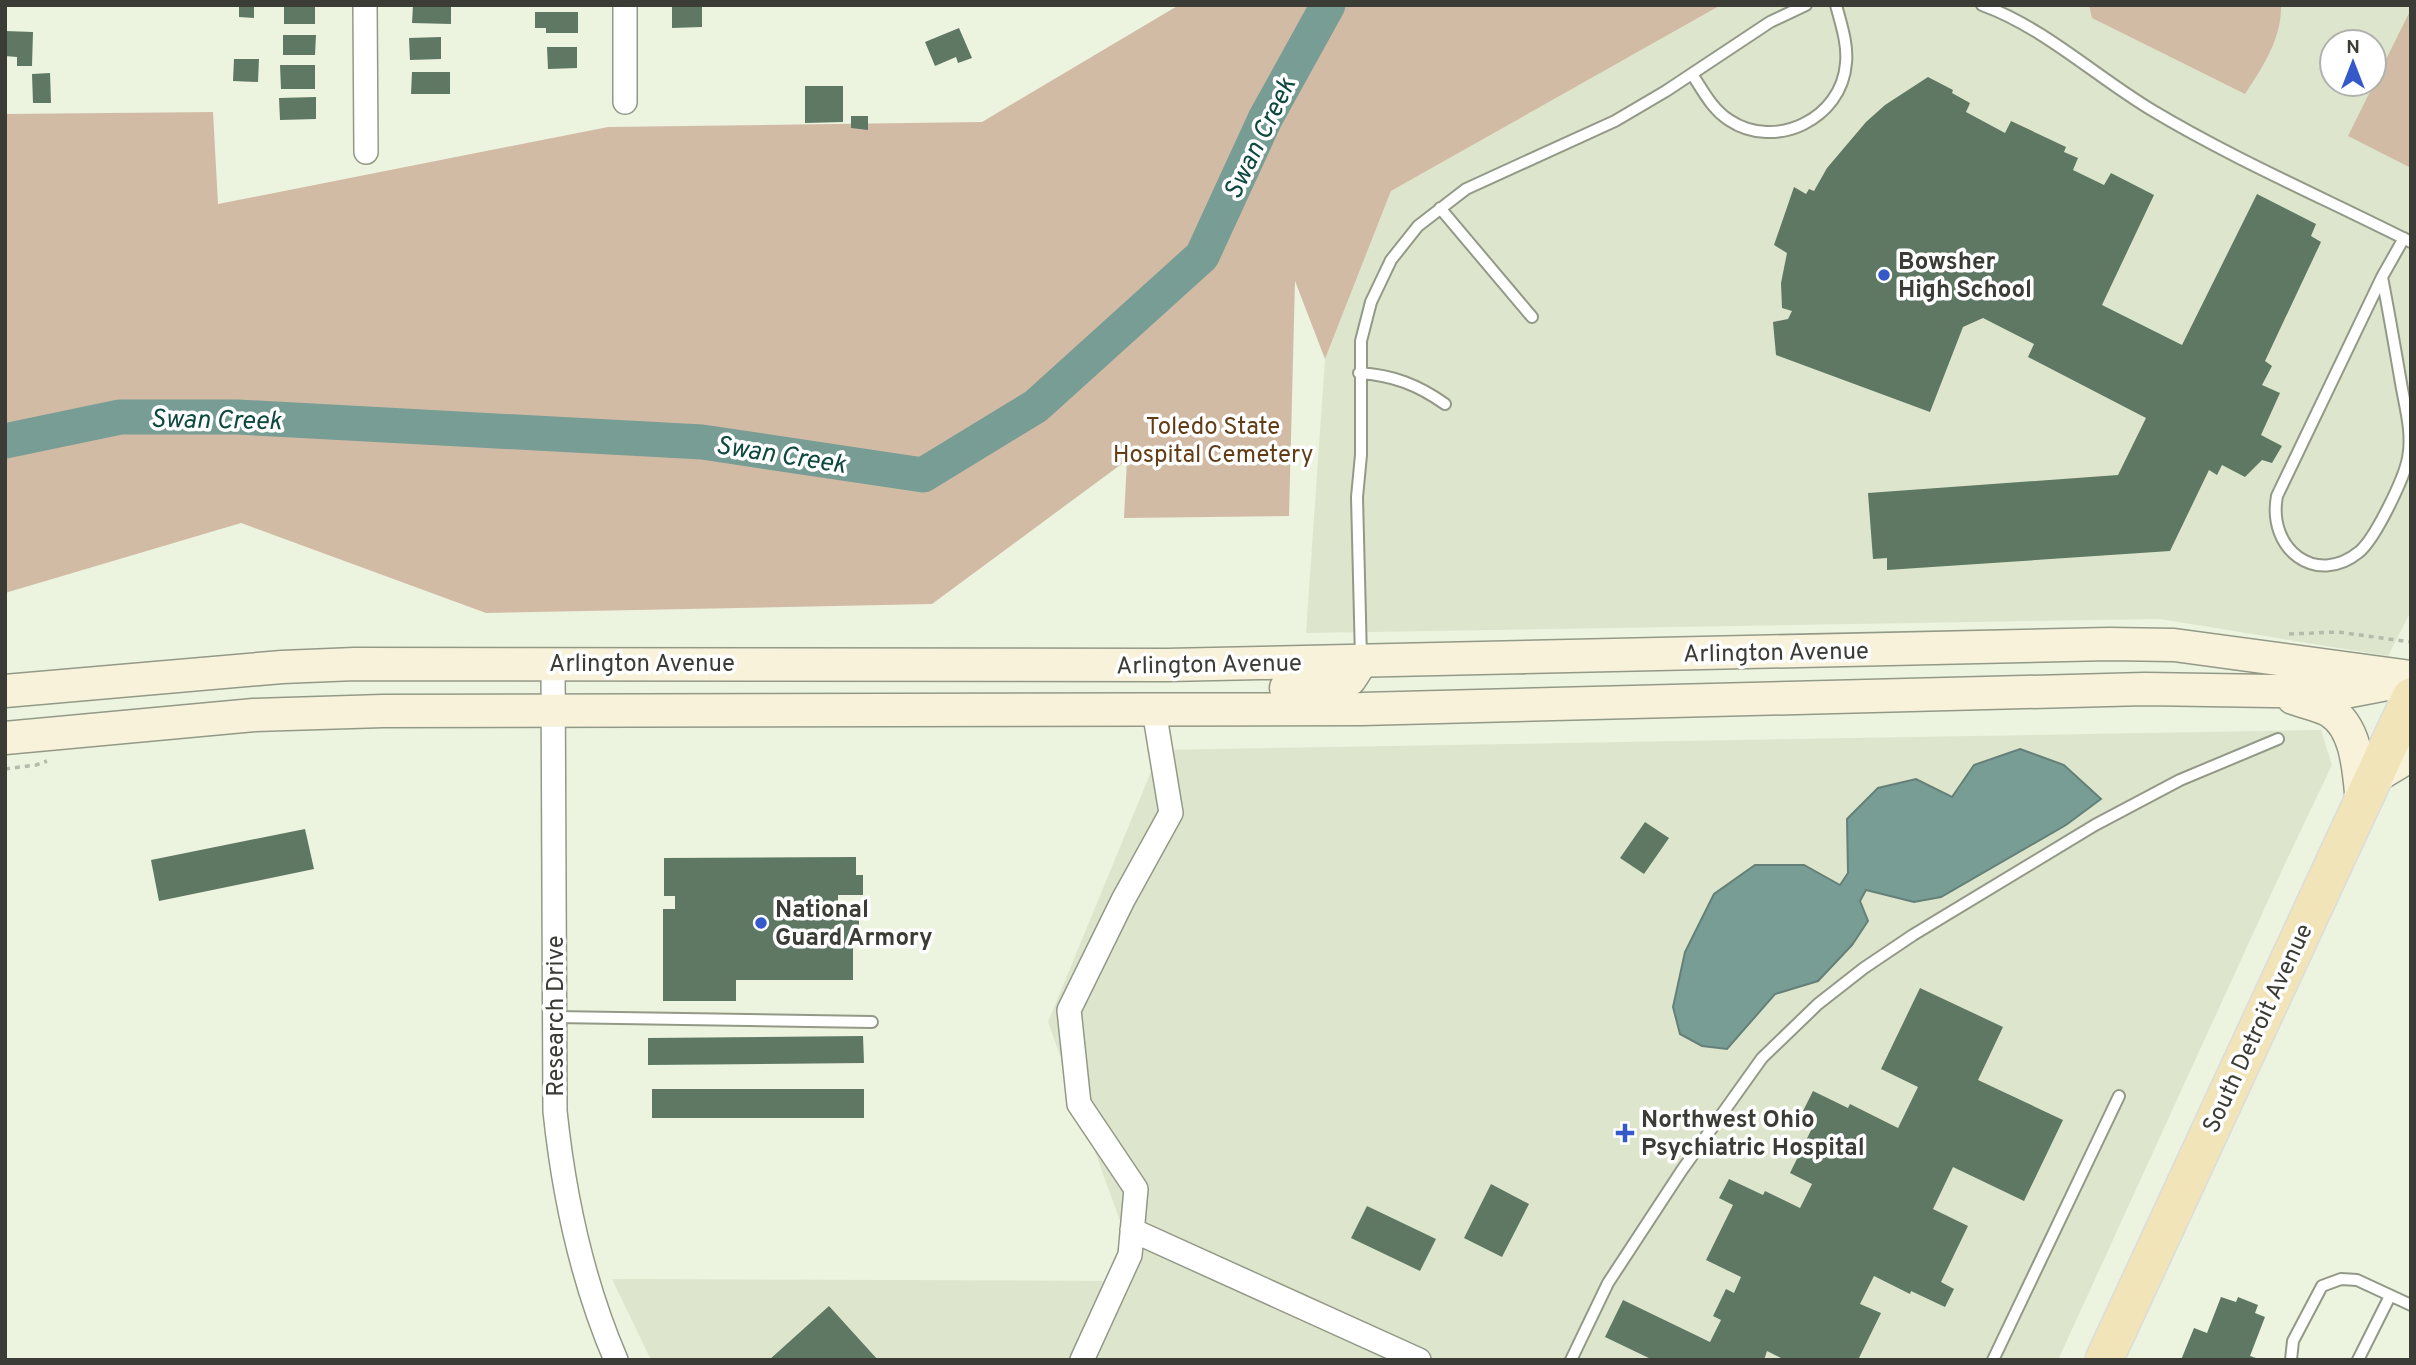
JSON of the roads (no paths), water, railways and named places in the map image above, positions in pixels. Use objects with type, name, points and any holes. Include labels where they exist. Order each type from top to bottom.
[{"type":"main road","name":"South Detroit Avenue","points":[[2104,1360],[2411,697]]},
{"type":"street","points":[[365,5],[366,152]]},
{"type":"street","points":[[625,5],[625,102]]},
{"type":"street","name":"Arlington Avenue","points":[[5,691],[282,667],[355,664],[1167,665],[2109,644],[2174,645],[2411,678]]},
{"type":"street","points":[[820,710],[961,693],[1094,696],[1227,688],[1326,688],[1350,679],[1361,662]]},
{"type":"street","name":"Research Drive","points":[[553,663],[555,1111],[561,1167],[585,1276],[601,1325],[617,1360]]},
{"type":"street","name":"Arlington Avenue","points":[[5,738],[254,715],[383,711],[1363,709],[2145,689],[2345,692],[2411,678]]},
{"type":"street","points":[[2275,691],[2331,712],[2352,741],[2367,790],[2411,755]]},
{"type":"street","points":[[1082,1360],[1130,1255],[1136,1189],[1079,1104],[1069,1010],[1123,900],[1171,813],[1153,710]]},
{"type":"street","points":[[1132,1230],[1419,1360]]},
{"type":"lane","points":[[1361,662],[1357,498],[1361,455],[1359,373],[1364,323],[1381,279],[1403,242],[1440,208],[1483,179],[1585,136],[1643,105],[1770,22],[1806,5]]},
{"type":"lane","points":[[1692,74],[1717,111],[1745,129],[1776,131],[1793,129],[1807,123],[1819,116],[1830,104],[1844,76],[1846,45],[1836,5]]},
{"type":"lane","points":[[1982,5],[2014,19],[2152,110],[2407,240],[2382,277],[2277,496],[2274,509],[2278,533],[2290,552],[2323,565],[2336,563],[2360,552],[2380,524],[2408,458],[2409,429],[2382,277]]},
{"type":"lane","points":[[1440,208],[1531,317]]},
{"type":"lane","points":[[1359,373],[1406,381],[1446,404]]},
{"type":"lane","points":[[1571,1360],[1608,1283],[1682,1170],[1762,1058],[1818,1004],[1913,935],[2095,825],[2180,780],[2278,739]]},
{"type":"lane","points":[[555,1017],[872,1022]]},
{"type":"lane","points":[[1993,1360],[2119,1096]]},
{"type":"lane","points":[[2291,1360],[2293,1341],[2322,1286],[2341,1279],[2357,1280],[2411,1305]]},
{"type":"lane","points":[[2358,1360],[2390,1296]]},
{"type":"water","points":[[2020,749],[2064,765],[2101,799],[2066,825],[1941,897],[1914,902],[1866,890],[1860,901],[1868,921],[1852,945],[1818,981],[1775,994],[1727,1049],[1702,1046],[1680,1034],[1673,1007],[1685,952],[1714,894],[1755,865],[1804,865],[1840,885],[1848,873],[1847,819],[1878,788],[1916,779],[1952,797],[1974,765]]},
{"type":"waterway","name":"Swan Creek","points":[[5,441],[120,417],[238,417],[702,442],[923,475],[1036,406],[1202,256],[1265,119],[1328,5]]},
{"type":"place","name":"Bowsher High School","points":[[1884,275]]},
{"type":"place","name":"National Guard Armory","points":[[761,923]]},
{"type":"place","name":"Northwest Ohio Psychiatric Hospital","points":[[1625,1133]]},
{"type":"park label","name":"Toledo State Hospital Cemetery","points":[[1213,440]]}]
